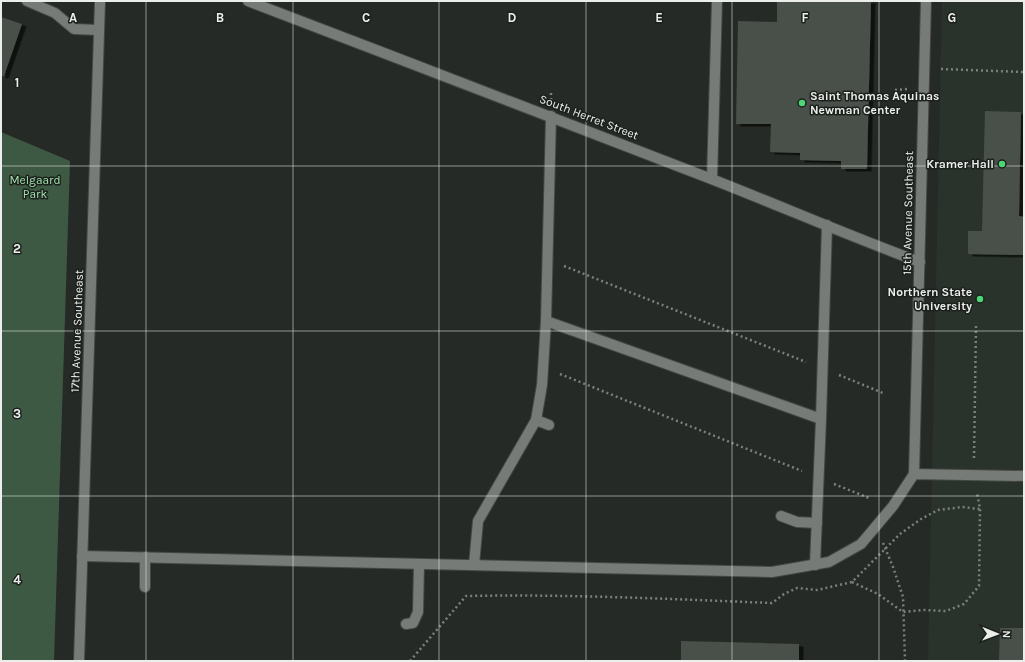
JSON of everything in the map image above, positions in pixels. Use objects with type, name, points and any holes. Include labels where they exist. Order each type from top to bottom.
[{"type":"street","points":[[27,1],[55,13],[74,29],[100,30]]},
{"type":"street","name":"17th Avenue Southeast","points":[[79,661],[100,1]]},
{"type":"street","name":"South Herret Street","points":[[248,1],[551,116],[920,262]]},
{"type":"street","points":[[712,179],[717,1]]},
{"type":"street","name":"15th Avenue Southeast","points":[[914,474],[926,1]]},
{"type":"street","points":[[474,565],[478,520],[536,420],[542,385],[546,321],[551,116]]},
{"type":"street","points":[[815,565],[827,225]]},
{"type":"street","points":[[546,321],[821,419]]},
{"type":"street","points":[[536,420],[549,425]]},
{"type":"street","points":[[82,556],[772,572],[829,562],[861,544],[893,506],[914,474],[1024,476]]},
{"type":"street","points":[[781,516],[797,522],[817,523]]},
{"type":"street","points":[[145,557],[145,587]]},
{"type":"street","points":[[406,624],[413,623],[418,612],[419,564]]},
{"type":"path","points":[[924,69],[1024,72]]},
{"type":"path","points":[[548,260],[883,393]]},
{"type":"path","points":[[543,367],[869,498]]},
{"type":"path","points":[[410,661],[466,596],[521,595],[637,597],[772,603],[784,594],[797,588],[817,590],[852,582],[900,534],[921,519],[938,510],[962,506],[980,508]]},
{"type":"path","points":[[882,542],[894,567],[903,597],[905,661]]},
{"type":"path","points":[[852,582],[878,594],[903,612]]},
{"type":"shaded area","name":"Northern State University","points":[[942,1],[1024,1],[1024,661],[928,661]]},
{"type":"green space","name":"Melgaard Park","points":[[1,132],[70,161],[54,661],[1,661]]},
{"type":"building","name":"Saint Thomas Aquinas Newman Center","points":[[777,1],[871,1],[867,169],[841,169],[841,161],[800,160],[800,153],[770,152],[771,124],[736,124],[738,21],[777,22]]},
{"type":"building","points":[[1,17],[22,24],[4,76],[1,76]]},
{"type":"building","name":"Kramer Hall","points":[[985,111],[1021,112],[1019,216],[1024,217],[1024,255],[968,254],[968,231],[982,231]]},
{"type":"building","points":[[1000,628],[1024,628],[1024,661],[999,661]]},
{"type":"building","points":[[681,641],[799,644],[799,661],[681,661]]},
{"type":"place","name":"Saint Thomas Aquinas Newman Center","points":[[802,103]]},
{"type":"place","name":"Kramer Hall","points":[[1002,164]]},
{"type":"place","name":"Northern State University","points":[[980,299]]}]
